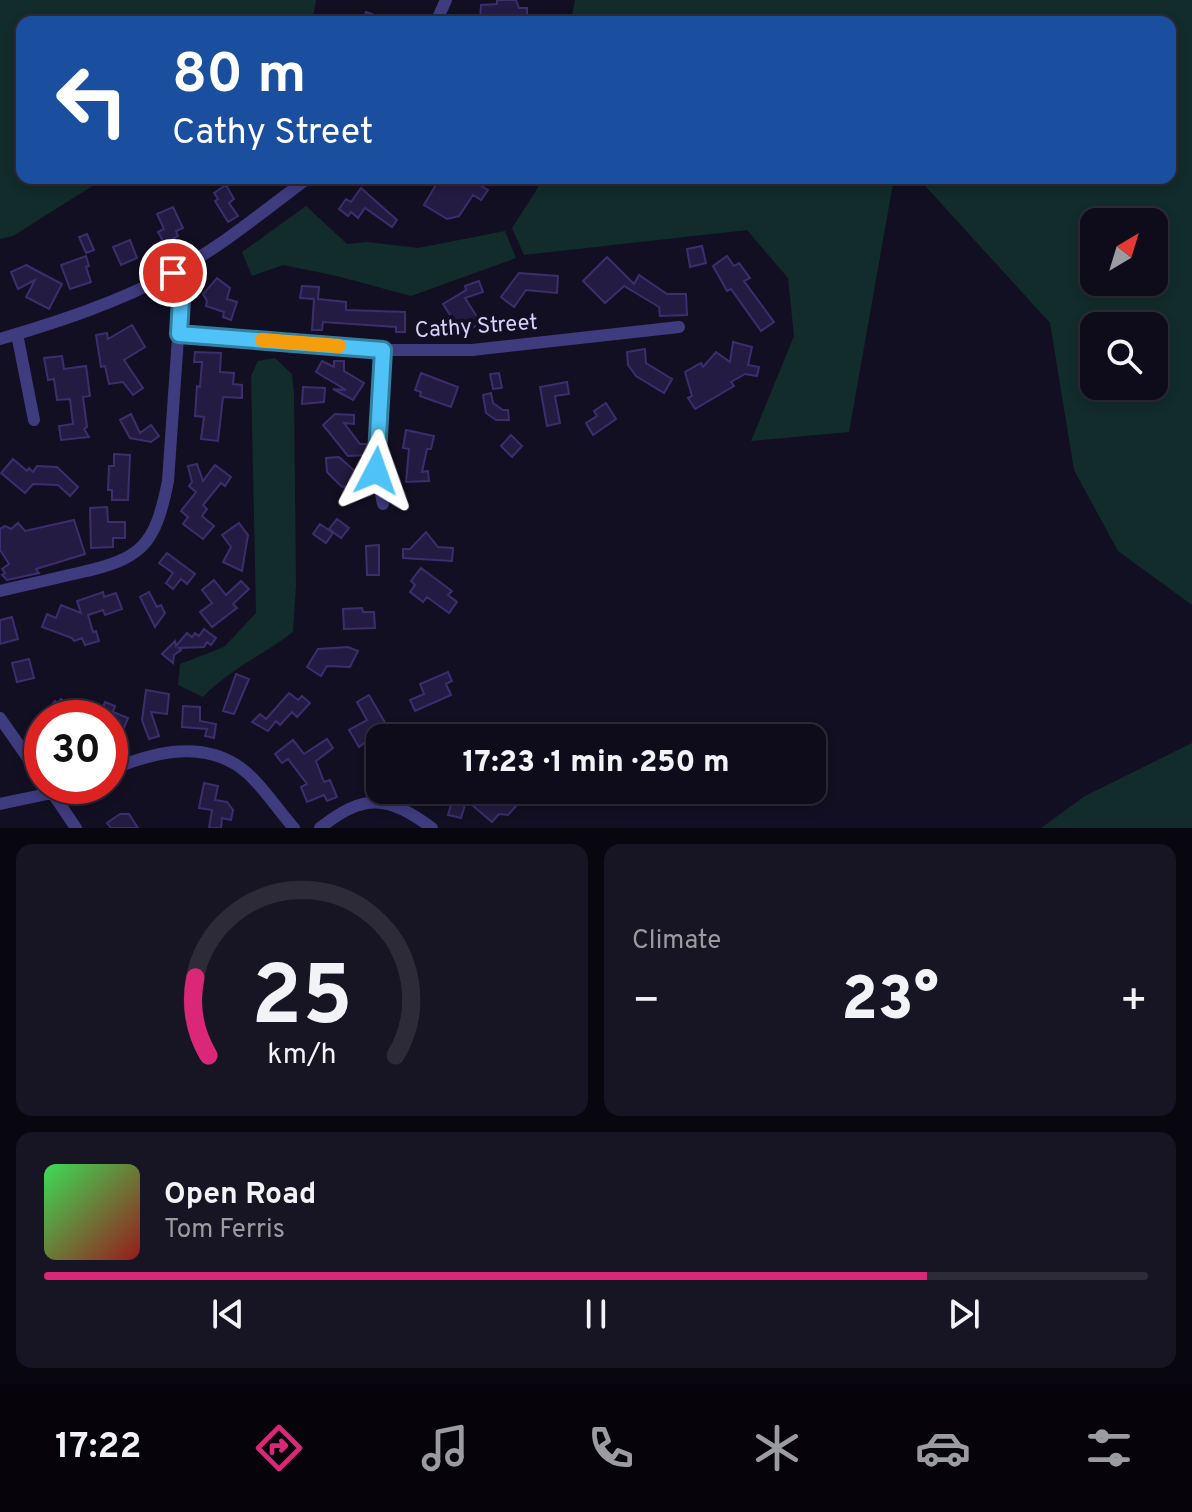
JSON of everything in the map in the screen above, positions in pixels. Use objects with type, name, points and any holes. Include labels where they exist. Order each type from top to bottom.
[{"type":"street","points":[[0,339],[115,300],[173,273],[218,246],[300,184]]},
{"type":"street","points":[[0,591],[119,564],[143,545],[158,522],[168,481],[179,334],[181,299],[173,273]]},
{"type":"street","name":"Cathy Street","points":[[179,334],[383,350],[472,350],[679,327]]},
{"type":"street","points":[[17,334],[34,420]]},
{"type":"street","points":[[383,350],[376,471],[383,504]]},
{"type":"street","points":[[0,718],[24,752]]},
{"type":"street","points":[[128,764],[175,750],[220,757],[236,764],[252,779],[294,828]]},
{"type":"street","points":[[0,804],[24,797]]},
{"type":"street","points":[[320,828],[352,806],[376,802],[400,808],[432,828]]},
{"type":"street","points":[[60,804],[76,828]]},
{"type":"green space","points":[[0,0],[316,0],[313,16],[16,16],[16,184],[95,184],[13,236],[0,239]]},
{"type":"green space","points":[[575,0],[1192,0],[1192,605],[1118,551],[1074,470],[1050,323],[923,184],[1176,184],[1176,16],[572,16]]},
{"type":"green space","points":[[540,184],[893,184],[849,432],[751,441],[794,336],[788,278],[747,230],[524,255],[512,228]]},
{"type":"green space","points":[[306,206],[347,244],[367,242],[418,248],[505,231],[516,258],[411,296],[283,265],[252,276],[242,252]]},
{"type":"green space","points":[[275,358],[292,374],[294,394],[296,585],[293,632],[224,678],[203,697],[178,685],[180,664],[224,647],[256,613],[251,376],[258,361]]},
{"type":"green space","points":[[1192,743],[1192,828],[1041,828],[1085,796]]},
{"type":"building","points":[[497,0],[516,0],[519,8],[527,8],[527,16],[480,16],[481,5],[497,4]]},
{"type":"building","points":[[436,184],[478,184],[488,190],[481,200],[473,195],[459,216],[447,219],[424,205]]},
{"type":"building","points":[[226,185],[234,199],[229,203],[238,216],[228,222],[215,201],[218,199],[214,193]]},
{"type":"building","points":[[361,188],[397,220],[392,227],[365,208],[358,218],[351,212],[348,216],[339,209],[346,199],[351,202]]},
{"type":"building","points":[[173,207],[183,228],[176,231],[178,236],[167,242],[172,251],[160,257],[155,247],[164,243],[158,232],[164,229],[157,214]]},
{"type":"building","points":[[87,234],[94,250],[86,253],[79,237]]},
{"type":"building","points":[[130,240],[137,258],[121,265],[113,247]]},
{"type":"building","points":[[702,246],[706,263],[690,267],[687,249]]},
{"type":"building","points":[[86,256],[91,282],[70,289],[61,265]]},
{"type":"building","points":[[727,256],[734,266],[739,263],[750,278],[744,281],[774,322],[761,331],[731,289],[727,291],[713,266]]},
{"type":"building","points":[[607,257],[634,284],[639,275],[667,294],[686,294],[687,315],[660,316],[659,307],[624,286],[605,303],[583,281]]},
{"type":"building","points":[[26,265],[62,284],[49,309],[26,297],[35,280],[18,289],[11,272]]},
{"type":"building","points":[[519,273],[558,276],[557,293],[526,290],[514,307],[501,297]]},
{"type":"building","points":[[217,278],[230,288],[227,299],[237,302],[231,320],[223,317],[224,312],[206,306],[203,294]]},
{"type":"building","points":[[479,281],[483,292],[465,298],[481,323],[462,334],[443,304],[466,290],[465,286]]},
{"type":"building","points":[[302,286],[319,287],[318,299],[346,302],[346,310],[405,312],[405,332],[396,332],[396,327],[323,322],[322,330],[312,330],[314,299],[300,298]]},
{"type":"building","points":[[132,325],[145,347],[124,360],[143,388],[133,395],[123,382],[109,384],[105,366],[101,367],[96,335],[107,333],[108,339]]},
{"type":"building","points":[[733,342],[752,347],[748,365],[759,367],[757,376],[745,374],[731,382],[734,386],[695,409],[688,398],[692,396],[685,372],[701,363],[703,367],[716,352],[730,362]]},
{"type":"building","points":[[645,349],[646,363],[672,379],[664,393],[636,376],[628,365],[627,352]]},
{"type":"building","points":[[195,352],[221,353],[220,372],[234,373],[233,384],[242,385],[242,398],[223,397],[218,441],[201,439],[204,417],[195,416],[202,362],[194,362]]},
{"type":"building","points":[[62,356],[64,369],[86,366],[90,396],[83,397],[87,427],[84,429],[89,437],[61,440],[59,426],[73,424],[70,399],[57,400],[54,379],[48,380],[44,358]]},
{"type":"building","points":[[322,361],[334,367],[334,361],[344,361],[344,371],[364,383],[353,400],[333,389],[346,390],[316,372]]},
{"type":"building","points":[[421,373],[458,387],[451,407],[420,396],[421,392],[415,390]]},
{"type":"building","points":[[499,373],[502,388],[493,389],[490,374]]},
{"type":"building","points":[[567,382],[569,394],[555,396],[560,423],[547,426],[540,387]]},
{"type":"building","points":[[303,387],[325,388],[324,402],[302,404]]},
{"type":"building","points":[[491,393],[493,403],[508,410],[509,420],[496,420],[486,413],[483,395]]},
{"type":"building","points":[[606,403],[616,419],[593,435],[586,423],[597,416],[594,411]]},
{"type":"building","points":[[131,414],[140,433],[151,425],[159,436],[151,442],[130,438],[120,420]]},
{"type":"building","points":[[335,414],[354,415],[354,424],[344,423],[360,444],[367,444],[367,455],[348,456],[323,425]]},
{"type":"building","points":[[406,430],[434,436],[431,449],[427,449],[422,472],[428,471],[429,481],[406,482],[409,449],[403,448]]},
{"type":"building","points":[[511,435],[522,446],[512,457],[501,446]]},
{"type":"building","points":[[114,454],[130,455],[128,500],[112,500],[112,490],[108,490],[109,466],[114,466]]},
{"type":"building","points":[[339,457],[357,473],[359,485],[342,487],[327,472],[326,458]]},
{"type":"building","points":[[13,459],[27,471],[29,468],[33,472],[37,466],[57,467],[78,487],[70,496],[58,485],[33,484],[25,493],[1,473]]},
{"type":"building","points":[[197,464],[203,481],[215,465],[231,477],[225,486],[221,483],[203,505],[207,509],[202,516],[214,526],[203,539],[183,524],[188,517],[181,511],[196,492],[189,486],[192,482],[188,466]]},
{"type":"building","points":[[107,507],[108,522],[125,522],[125,538],[113,538],[113,547],[91,548],[90,508]]},
{"type":"building","points":[[337,519],[349,528],[341,538],[329,529]]},
{"type":"building","points":[[74,520],[85,554],[36,569],[39,573],[7,580],[2,575],[5,573],[2,569],[9,564],[0,550],[0,529],[5,526],[11,529],[18,523],[25,531]]},
{"type":"building","points":[[239,523],[248,535],[242,571],[223,562],[231,547],[222,535]]},
{"type":"building","points":[[320,524],[333,533],[326,543],[313,534]]},
{"type":"building","points":[[426,532],[438,547],[453,548],[452,561],[403,558],[403,549],[410,549]]},
{"type":"building","points":[[379,545],[379,575],[367,575],[366,546]]},
{"type":"building","points":[[167,553],[195,574],[187,584],[181,579],[173,589],[166,583],[173,573],[159,563]]},
{"type":"building","points":[[421,568],[452,591],[448,595],[457,602],[449,613],[427,597],[423,602],[410,592],[415,585],[411,581]]},
{"type":"building","points":[[214,580],[226,595],[241,581],[249,589],[233,604],[237,608],[212,627],[200,612],[212,603],[202,590]]},
{"type":"building","points":[[103,592],[104,597],[116,593],[122,609],[105,615],[103,610],[88,615],[99,641],[85,645],[82,638],[74,641],[42,627],[47,614],[56,618],[61,605],[81,613],[77,601]]},
{"type":"building","points":[[149,592],[157,607],[161,605],[165,613],[155,627],[140,597]]},
{"type":"building","points":[[362,608],[363,612],[374,612],[375,628],[344,629],[343,609]]},
{"type":"building","points":[[12,617],[18,639],[0,644],[0,620]]},
{"type":"building","points":[[204,629],[216,638],[211,645],[207,642],[204,647],[179,648],[181,650],[174,655],[173,663],[162,654],[175,641],[176,646],[187,633],[192,637],[195,633],[199,636]]},
{"type":"building","points":[[348,647],[358,651],[350,667],[327,666],[321,676],[307,667],[318,649]]},
{"type":"building","points":[[29,659],[34,678],[17,682],[12,663]]},
{"type":"building","points":[[448,672],[452,681],[446,684],[451,695],[415,711],[410,700],[424,694],[420,684]]},
{"type":"building","points":[[236,674],[249,679],[234,714],[223,711]]},
{"type":"building","points":[[146,690],[169,694],[167,714],[151,712],[159,736],[149,739],[142,720]]},
{"type":"building","points":[[289,693],[298,700],[302,696],[310,703],[297,717],[292,712],[280,725],[276,721],[268,731],[252,722],[260,714],[266,719]]},
{"type":"building","points":[[369,695],[386,724],[366,724],[366,742],[359,747],[349,730],[367,720],[357,702]]},
{"type":"building","points":[[183,706],[200,707],[200,721],[216,724],[214,738],[205,736],[207,729],[182,727]]},
{"type":"building","points":[[327,739],[333,748],[316,761],[324,782],[330,780],[337,797],[327,801],[324,795],[307,802],[301,787],[307,784],[288,759],[282,763],[275,754],[293,740],[304,754]]},
{"type":"building","points":[[204,783],[218,786],[215,800],[227,802],[233,810],[231,820],[222,818],[221,828],[209,828],[212,810],[199,808]]},
{"type":"building","points":[[451,804],[465,805],[461,818],[448,815]]},
{"type":"building","points":[[471,804],[517,805],[508,815],[499,814],[492,822]]},
{"type":"building","points":[[120,814],[129,814],[138,828],[111,828],[107,823]]},
{"type":"slow traffic","points":[[262,340],[339,346]]},
{"type":"route","points":[[173,273],[181,299],[179,334],[383,350],[376,471]]}]
